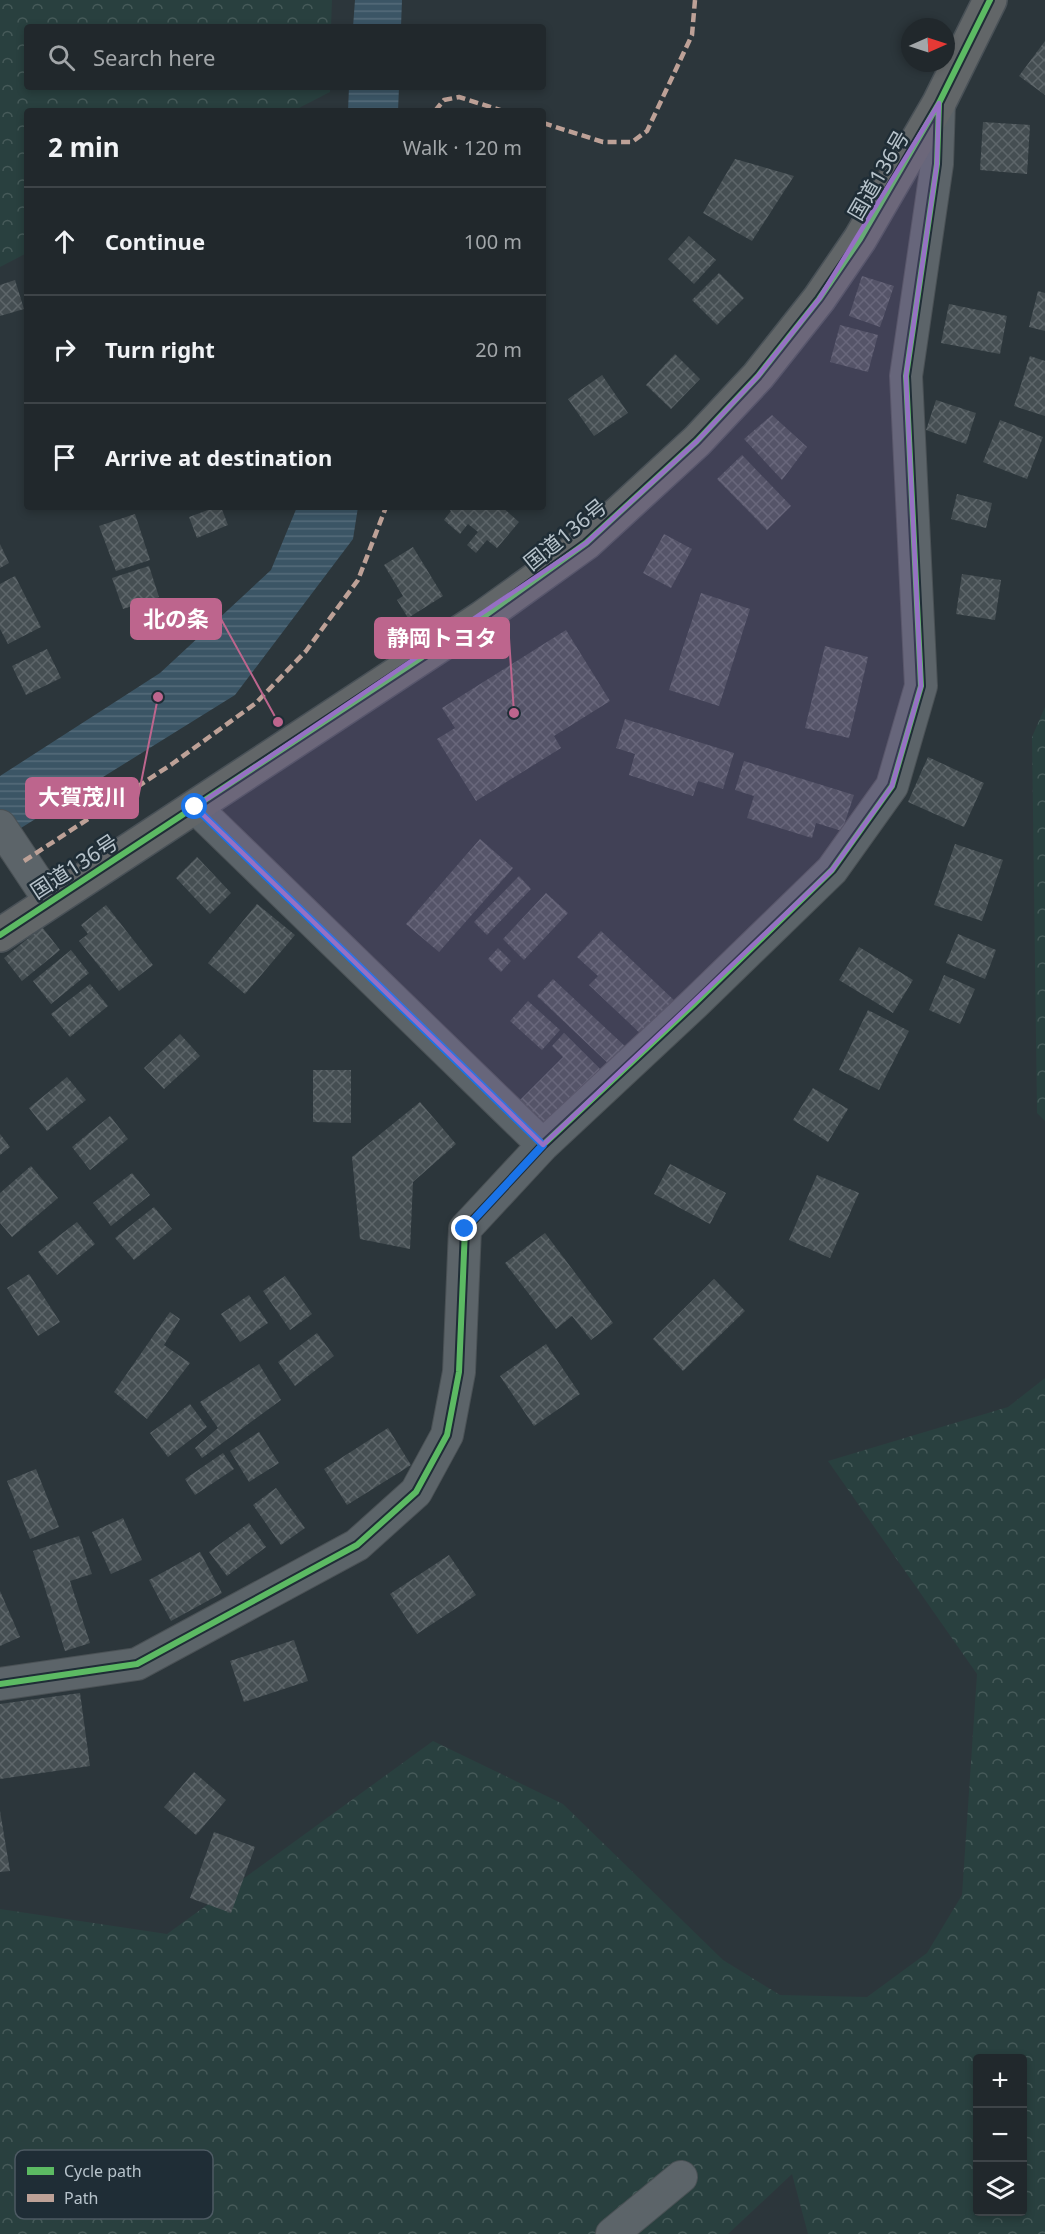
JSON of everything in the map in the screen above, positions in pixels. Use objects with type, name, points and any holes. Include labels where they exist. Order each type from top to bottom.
[{"type":"highway","name":"国道136号","points":[[0,935],[483,617],[586,543],[697,441],[758,376],[819,299],[860,239],[939,103],[990,0]]},
{"type":"street","points":[[0,1684],[136,1664],[357,1545],[416,1492],[447,1435],[459,1372],[465,1229],[543,1145],[694,1004],[832,870],[892,786],[921,686],[906,376],[937,164],[939,103]]},
{"type":"street","points":[[195,807],[543,1145]]},
{"type":"street","points":[[0,826],[50,901]]},
{"type":"street","points":[[612,2234],[681,2177]]},
{"type":"highlighted area","points":[[939,103],[937,164],[906,376],[921,686],[892,786],[832,870],[543,1145],[195,807],[586,543],[697,441],[758,376],[819,299]]},
{"type":"green space","points":[[0,0],[332,0],[331,24],[24,24],[24,90],[330,90],[330,92],[299,108],[24,108],[24,255],[0,267]]},
{"type":"green space","points":[[1045,707],[1045,1121],[1037,1113],[1032,737]]},
{"type":"green space","points":[[1045,1378],[1045,2234],[808,2234],[792,2174],[728,2234],[0,2234],[0,1909],[167,1934],[433,1741],[563,1804],[723,1960],[780,1995],[867,1997],[927,1953],[962,1895],[977,1674],[828,1461],[1008,1407]]},
{"type":"water","points":[[355,0],[402,0],[401,24],[353,24]]},
{"type":"water","points":[[349,90],[399,90],[398,108],[348,108]]},
{"type":"water","points":[[296,510],[358,510],[353,539],[235,695],[0,841],[0,776],[160,673],[271,570]]},
{"type":"building","points":[[1045,41],[1045,95],[1019,76]]},
{"type":"building","points":[[983,122],[1030,125],[1027,174],[980,170]]},
{"type":"building","points":[[735,159],[794,176],[752,241],[703,213]]},
{"type":"building","points":[[689,236],[716,260],[694,284],[668,259]]},
{"type":"building","points":[[719,273],[744,298],[717,325],[692,300]]},
{"type":"building","points":[[862,276],[894,286],[880,327],[849,316]]},
{"type":"building","points":[[15,280],[24,309],[0,316],[0,285]]},
{"type":"building","points":[[1038,291],[1045,293],[1045,331],[1029,327]]},
{"type":"building","points":[[949,304],[1007,316],[1000,354],[941,343]]},
{"type":"building","points":[[840,325],[878,335],[868,372],[830,362]]},
{"type":"building","points":[[675,354],[700,379],[671,409],[646,385]]},
{"type":"building","points":[[1030,356],[1045,361],[1045,416],[1014,406]]},
{"type":"building","points":[[602,375],[628,413],[594,436],[568,399]]},
{"type":"building","points":[[936,400],[976,413],[966,444],[926,430]]},
{"type":"building","points":[[772,415],[807,447],[782,480],[744,439]]},
{"type":"building","points":[[1000,420],[1043,437],[1027,479],[983,462]]},
{"type":"building","points":[[742,455],[791,506],[767,530],[717,479]]},
{"type":"building","points":[[957,494],[992,503],[986,528],[951,519]]},
{"type":"building","points":[[208,510],[222,510],[228,525],[197,538],[189,517]]},
{"type":"building","points":[[505,510],[519,522],[497,548],[487,540],[476,553],[467,545],[478,532],[468,524],[460,534],[444,520],[451,511]]},
{"type":"building","points":[[135,514],[150,560],[116,571],[99,526]]},
{"type":"building","points":[[664,534],[692,549],[671,588],[643,573]]},
{"type":"building","points":[[0,544],[9,563],[0,568]]},
{"type":"building","points":[[413,547],[443,596],[408,618],[397,600],[403,596],[384,565]]},
{"type":"building","points":[[149,566],[159,597],[123,609],[112,578]]},
{"type":"building","points":[[962,574],[1001,580],[995,620],[956,614]]},
{"type":"building","points":[[15,576],[41,627],[8,644],[0,629],[0,584]]},
{"type":"building","points":[[701,593],[750,609],[719,706],[669,690]]},
{"type":"building","points":[[566,630],[610,701],[554,736],[561,748],[476,801],[437,739],[455,728],[442,708]]},
{"type":"building","points":[[825,646],[868,657],[849,738],[805,728]]},
{"type":"building","points":[[47,649],[61,678],[26,695],[12,666]]},
{"type":"building","points":[[625,719],[734,753],[723,789],[698,781],[693,796],[629,775],[635,754],[616,748]]},
{"type":"building","points":[[928,757],[984,783],[964,827],[908,802]]},
{"type":"building","points":[[744,761],[854,795],[842,831],[816,823],[812,838],[747,818],[754,796],[735,790]]},
{"type":"building","points":[[480,839],[513,868],[439,952],[406,924]]},
{"type":"building","points":[[955,844],[1003,860],[982,921],[934,905]]},
{"type":"building","points":[[197,857],[231,893],[210,914],[176,878]]},
{"type":"building","points":[[519,876],[531,889],[487,935],[474,922]]},
{"type":"building","points":[[546,893],[568,913],[524,960],[503,939]]},
{"type":"building","points":[[257,904],[295,935],[245,994],[208,963]]},
{"type":"building","points":[[106,905],[153,965],[119,991],[79,941],[88,934],[81,925]]},
{"type":"building","points":[[42,927],[60,950],[22,981],[4,958]]},
{"type":"building","points":[[601,931],[677,1003],[644,1037],[589,985],[598,976],[577,957]]},
{"type":"building","points":[[958,934],[996,950],[985,979],[946,963]]},
{"type":"building","points":[[859,947],[913,980],[893,1013],[839,980]]},
{"type":"building","points":[[498,948],[511,961],[501,972],[488,959]]},
{"type":"building","points":[[71,950],[89,973],[51,1004],[33,981]]},
{"type":"building","points":[[944,975],[975,989],[960,1024],[929,1010]]},
{"type":"building","points":[[553,979],[628,1049],[612,1067],[537,996]]},
{"type":"building","points":[[90,984],[108,1006],[70,1037],[51,1014]]},
{"type":"building","points":[[528,1001],[560,1030],[542,1050],[510,1021]]},
{"type":"building","points":[[868,1010],[909,1031],[879,1090],[839,1070]]},
{"type":"building","points":[[564,1033],[603,1072],[547,1128],[520,1100],[563,1057],[552,1046]]},
{"type":"building","points":[[180,1034],[200,1056],[164,1089],[144,1068]]},
{"type":"building","points":[[313,1070],[351,1070],[351,1123],[313,1122]]},
{"type":"building","points":[[67,1077],[86,1100],[47,1131],[29,1108]]},
{"type":"building","points":[[813,1088],[848,1109],[828,1142],[793,1120]]},
{"type":"building","points":[[420,1102],[456,1144],[413,1182],[410,1249],[360,1239],[352,1157]]},
{"type":"building","points":[[110,1116],[128,1139],[90,1170],[72,1147]]},
{"type":"building","points":[[0,1134],[10,1147],[0,1155]]},
{"type":"building","points":[[670,1164],[726,1193],[710,1224],[654,1194]]},
{"type":"building","points":[[31,1166],[58,1198],[12,1237],[0,1223],[0,1193]]},
{"type":"building","points":[[132,1173],[150,1195],[111,1226],[93,1203]]},
{"type":"building","points":[[817,1175],[859,1193],[830,1258],[789,1240]]},
{"type":"building","points":[[154,1207],[172,1229],[134,1260],[115,1238]]},
{"type":"building","points":[[77,1222],[95,1244],[57,1275],[38,1252]]},
{"type":"building","points":[[545,1233],[613,1323],[591,1340],[572,1316],[556,1329],[505,1263]]},
{"type":"building","points":[[29,1274],[60,1322],[38,1336],[7,1288]]},
{"type":"building","points":[[285,1276],[312,1314],[290,1330],[263,1291]]},
{"type":"building","points":[[714,1279],[745,1311],[683,1371],[653,1339]]},
{"type":"building","points":[[249,1295],[268,1323],[240,1342],[221,1314]]},
{"type":"building","points":[[170,1312],[180,1319],[164,1345],[190,1363],[147,1419],[114,1392]]},
{"type":"building","points":[[317,1333],[334,1356],[295,1386],[278,1362]]},
{"type":"building","points":[[546,1344],[580,1394],[534,1426],[500,1376]]},
{"type":"building","points":[[259,1364],[281,1400],[202,1458],[195,1448],[218,1428],[200,1402]]},
{"type":"building","points":[[190,1404],[207,1427],[168,1457],[150,1433]]},
{"type":"building","points":[[388,1428],[411,1465],[347,1505],[324,1469]]},
{"type":"building","points":[[259,1432],[279,1463],[249,1482],[230,1451]]},
{"type":"building","points":[[223,1453],[234,1469],[195,1495],[185,1479]]},
{"type":"building","points":[[36,1469],[59,1527],[30,1539],[7,1481]]},
{"type":"building","points":[[276,1488],[305,1528],[281,1545],[253,1505]]},
{"type":"building","points":[[123,1518],[142,1560],[111,1574],[92,1532]]},
{"type":"building","points":[[249,1523],[266,1547],[227,1576],[209,1552]]},
{"type":"building","points":[[79,1536],[92,1574],[70,1581],[90,1643],[65,1651],[33,1551]]},
{"type":"building","points":[[200,1552],[222,1593],[171,1621],[149,1580]]},
{"type":"building","points":[[449,1555],[476,1595],[417,1634],[390,1594]]},
{"type":"building","points":[[0,1591],[20,1637],[0,1646]]},
{"type":"building","points":[[294,1640],[308,1681],[244,1702],[230,1661]]},
{"type":"building","points":[[80,1693],[90,1766],[0,1779],[0,1704]]},
{"type":"building","points":[[194,1772],[226,1800],[196,1835],[164,1807]]},
{"type":"building","points":[[0,1811],[10,1871],[0,1872]]},
{"type":"building","points":[[214,1832],[255,1847],[231,1913],[190,1898]]},
{"type":"marked path","points":[[546,124],[603,142],[632,142],[647,131],[692,35],[695,0]]},
{"type":"marked path","points":[[437,108],[444,100],[459,97],[494,108]]},
{"type":"marked path","points":[[24,861],[172,764],[256,703],[306,651],[358,580],[385,510]]},
{"type":"cycle path","points":[[0,935],[483,617],[586,543],[697,441],[758,376],[819,299],[860,239],[939,103],[990,0]]},
{"type":"cycle path","points":[[0,1684],[137,1664],[357,1545],[416,1492],[447,1435],[459,1372],[465,1229],[543,1145],[694,1004],[832,870],[892,786],[921,686],[906,376],[937,164],[939,103]]},
{"type":"place","name":"大賀茂川","points":[[158,697]]},
{"type":"place","name":"静岡トヨタ","points":[[514,713]]},
{"type":"place","name":"北の条","points":[[278,722]]},
{"type":"route","points":[[195,807],[543,1145],[465,1229]]}]
